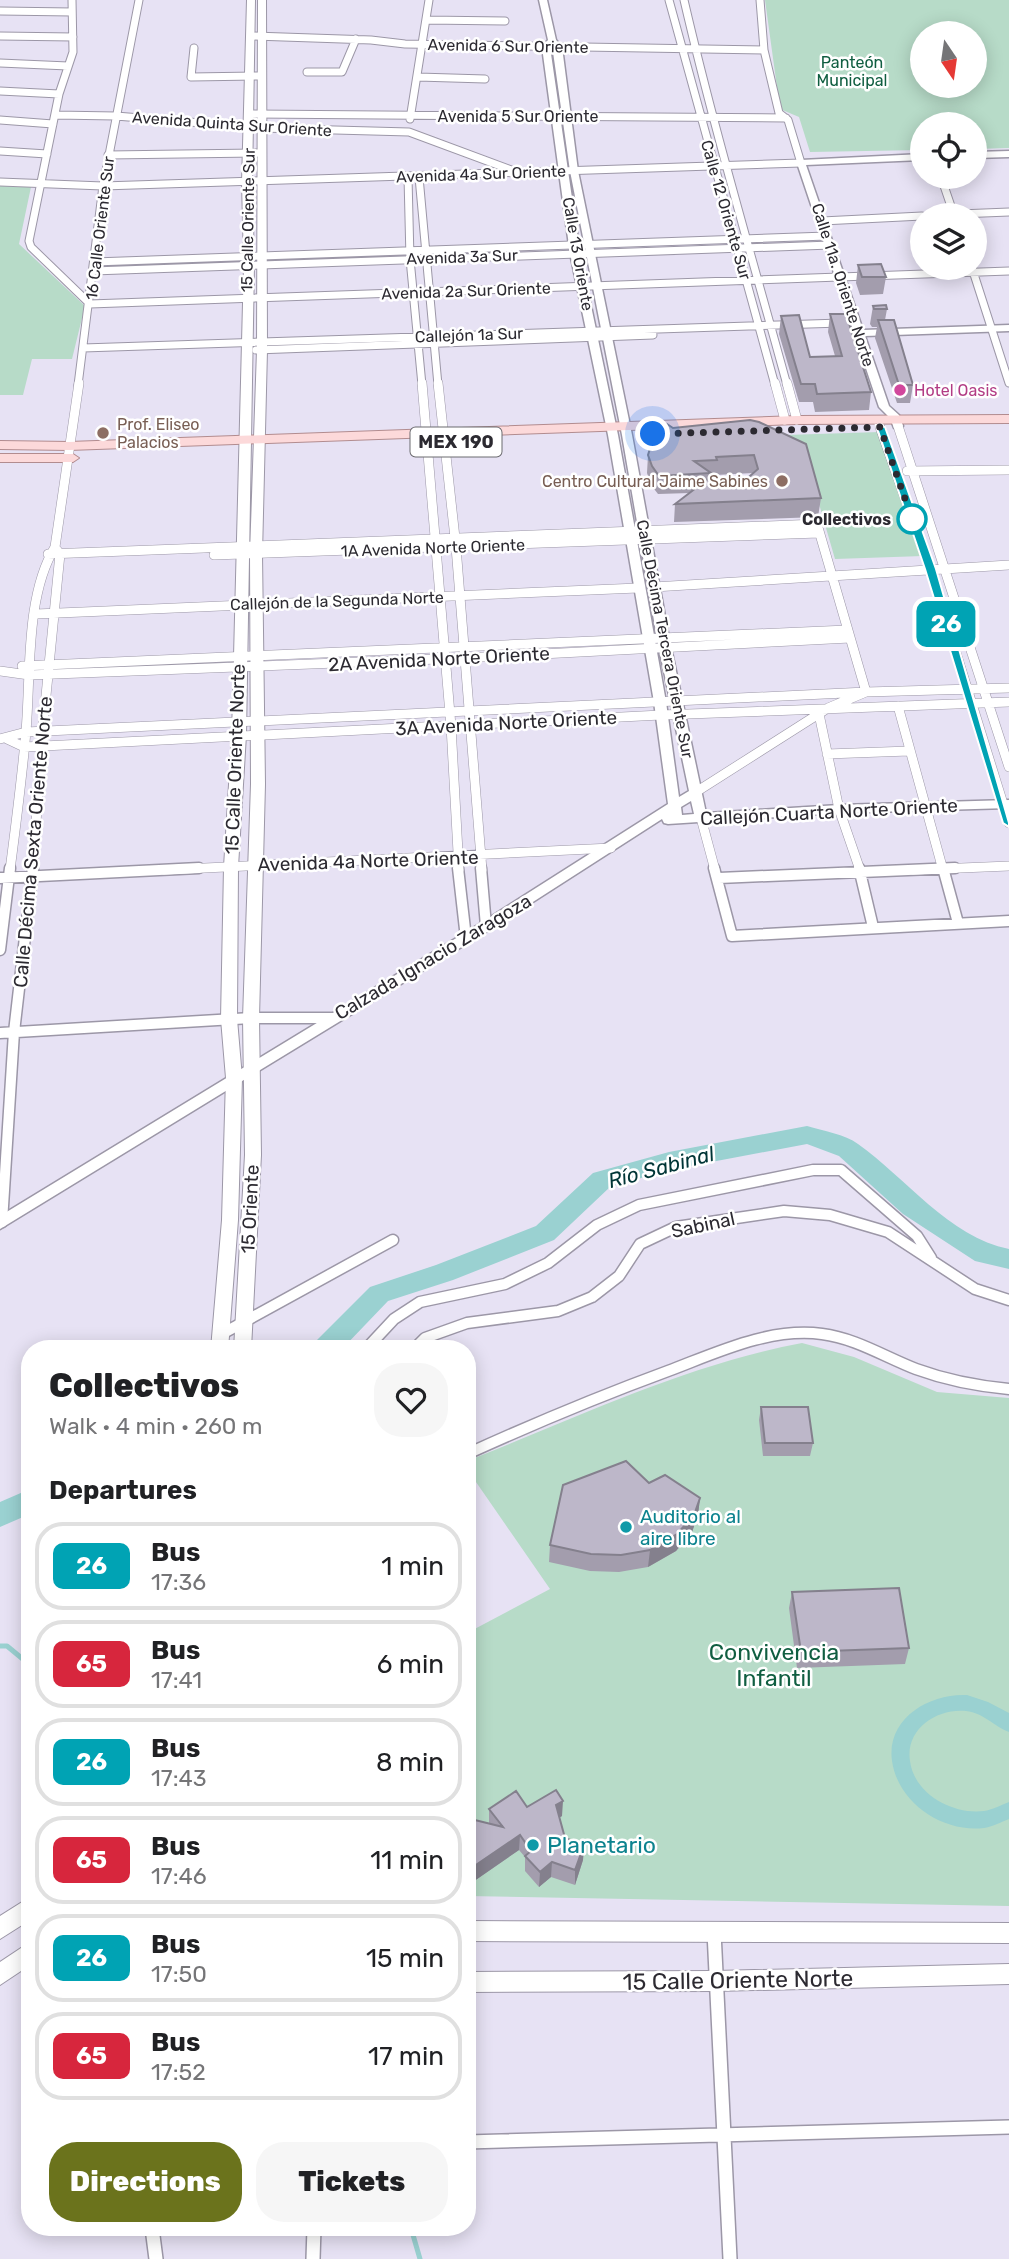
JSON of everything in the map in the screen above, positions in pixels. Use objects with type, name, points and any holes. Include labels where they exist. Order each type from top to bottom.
[{"type":"main road","name":"15 Calle Oriente Sur","points":[[244,446],[249,127],[255,112],[262,76],[251,0]]},
{"type":"main road","name":"15 Calle Oriente Sur","points":[[259,445],[263,181],[261,128],[255,112],[249,76],[258,37],[262,0]]},
{"type":"main road","name":"MEX 190","points":[[0,458],[68,452],[626,431],[880,417]]},
{"type":"main road","name":"MEX 190","points":[[626,431],[880,417],[901,422],[1009,419]]},
{"type":"main road","name":"MEX 190","points":[[0,445],[68,452]]},
{"type":"main road","name":"15 Calle Oriente Norte","points":[[234,1078],[229,1019],[231,867],[239,729],[240,605],[249,550],[259,445]]},
{"type":"main road","name":"15 Calle Oriente Norte","points":[[244,446],[249,550],[257,604],[258,728],[251,1068]]},
{"type":"main road","name":"15 Oriente","points":[[243,1340],[253,1155],[251,1068]]},
{"type":"main road","name":"15 Oriente","points":[[220,1340],[230,1220],[234,1078]]},
{"type":"main road","points":[[0,1929],[21,1914]]},
{"type":"main road","points":[[476,1931],[1009,1933]]},
{"type":"main road","points":[[0,1975],[21,1959]]},
{"type":"main road","name":"15 Calle Oriente Norte","points":[[476,1982],[716,1981],[1009,1974]]},
{"type":"street","points":[[72,0],[73,52],[59,94],[29,241],[31,247],[90,304]]},
{"type":"street","name":"16 Calle Oriente Sur","points":[[68,452],[90,304],[103,186],[139,0]]},
{"type":"street","points":[[409,132],[429,0]]},
{"type":"street","name":"Calle 13 Oriente","points":[[543,0],[552,45],[555,113],[569,171],[574,249],[612,431]]},
{"type":"street","name":"Calle 12 Oriente Sur","points":[[668,0],[771,373],[791,420]]},
{"type":"street","name":"Calle 12 Oriente Sur","points":[[684,0],[710,114],[785,373],[791,420]]},
{"type":"street","points":[[760,0],[764,50],[779,113],[786,118],[801,163]]},
{"type":"street","points":[[0,11],[72,12]]},
{"type":"street","points":[[427,20],[505,20]]},
{"type":"street","points":[[0,36],[73,37]]},
{"type":"street","name":"Avenida 6 Sur Oriente","points":[[258,37],[356,39],[424,44],[764,50]]},
{"type":"street","points":[[306,72],[342,72],[356,39]]},
{"type":"street","name":"Calle Décima Tercera Oriente Sur","points":[[552,45],[567,113],[569,171],[598,287],[664,643],[701,818]]},
{"type":"street","points":[[194,48],[191,77],[262,76]]},
{"type":"street","points":[[0,63],[68,65]]},
{"type":"street","points":[[418,77],[485,79]]},
{"type":"street","points":[[0,91],[59,94]]},
{"type":"street","name":"Avenida 5 Sur Oriente","points":[[255,112],[779,113]]},
{"type":"street","name":"Avenida 5 Sur Oriente","points":[[710,114],[786,118]]},
{"type":"street","name":"Avenida Quinta Sur Oriente","points":[[55,115],[116,116],[261,128],[409,132],[517,172]]},
{"type":"street","points":[[0,120],[53,124]]},
{"type":"street","points":[[0,151],[47,154]]},
{"type":"street","points":[[108,155],[262,153]]},
{"type":"street","points":[[987,155],[1009,154]]},
{"type":"street","name":"Avenida 4a Sur Oriente","points":[[0,182],[103,186],[419,177],[910,158]]},
{"type":"street","name":"Calle 11a. Oriente Norte","points":[[801,163],[856,328],[895,472],[930,569],[965,689],[1006,804],[1009,823]]},
{"type":"street","points":[[408,177],[410,258],[420,341],[450,712],[457,856],[466,938]]},
{"type":"street","points":[[419,177],[455,542],[486,926]]},
{"type":"street","points":[[987,213],[1009,212]]},
{"type":"street","points":[[987,218],[1009,217]]},
{"type":"street","points":[[826,232],[910,218]]},
{"type":"street","points":[[826,232],[910,223]]},
{"type":"street","name":"Avenida 3a Sur","points":[[261,260],[335,252],[410,249],[426,253],[574,249],[826,232]]},
{"type":"street","name":"Avenida 3a Sur","points":[[589,248],[750,248],[826,232]]},
{"type":"street","points":[[674,241],[676,250]]},
{"type":"street","points":[[335,252],[335,262]]},
{"type":"street","name":"Avenida 3a Sur","points":[[94,267],[249,260],[335,262],[410,258],[426,253]]},
{"type":"street","name":"Avenida 2a Sur Oriente","points":[[987,270],[1009,271]]},
{"type":"street","name":"Avenida 2a Sur Oriente","points":[[90,304],[583,288],[910,273]]},
{"type":"street","points":[[975,280],[1009,383]]},
{"type":"street","name":"Callejón 1a Sur","points":[[83,351],[760,328],[856,328]]},
{"type":"street","points":[[856,328],[1009,328]]},
{"type":"street","points":[[771,373],[785,373]]},
{"type":"street","points":[[777,392],[789,391]]},
{"type":"street","points":[[424,406],[440,406]]},
{"type":"street","points":[[880,417],[901,422],[912,471],[1009,767]]},
{"type":"street","name":"Calle Décima Tercera Oriente Sur","points":[[612,431],[660,702],[676,819]]},
{"type":"street","name":"Calle Décima Sexta Oriente Norte","points":[[0,950],[5,878],[26,732],[29,669],[36,614],[54,555],[68,452]]},
{"type":"street","points":[[895,472],[1009,470]]},
{"type":"street","points":[[621,484],[635,483]]},
{"type":"street","name":"1A Avenida Norte Oriente","points":[[54,555],[630,537],[818,528],[832,577]]},
{"type":"street","name":"Calle Décima Sexta Oriente Norte","points":[[1,1223],[14,1032],[33,876],[41,746],[56,614],[54,555]]},
{"type":"street","points":[[654,587],[1009,565]]},
{"type":"street","points":[[832,577],[866,692]]},
{"type":"street","name":"Callejón de la Segunda Norte","points":[[36,614],[638,588]]},
{"type":"street","name":"2A Avenida Norte Oriente","points":[[257,661],[464,658],[664,643],[849,634]]},
{"type":"street","name":"2A Avenida Norte Oriente","points":[[3,670],[239,662],[444,647],[648,644]]},
{"type":"street","name":"3A Avenida Norte Oriente","points":[[24,747],[450,712],[866,692],[1009,688]]},
{"type":"street","name":"Calzada Ignacio Zaragoza","points":[[1,1223],[486,926],[828,708],[866,692]]},
{"type":"street","name":"3A Avenida Norte Oriente","points":[[258,728],[451,726],[1009,702]]},
{"type":"street","points":[[898,706],[958,923]]},
{"type":"street","points":[[819,714],[839,809],[861,874],[873,927]]},
{"type":"street","name":"3A Avenida Norte Oriente","points":[[3,739],[26,732],[43,731],[239,729]]},
{"type":"street","points":[[3,739],[24,747]]},
{"type":"street","points":[[827,754],[909,751]]},
{"type":"street","name":"Callejón Cuarta Norte Oriente","points":[[650,821],[839,809],[1006,804]]},
{"type":"street","points":[[701,818],[719,878],[732,936],[1009,921]]},
{"type":"street","name":"Avenida 4a Norte Oriente","points":[[5,878],[611,848]]},
{"type":"street","points":[[719,878],[1009,866]]},
{"type":"street","points":[[0,1033],[251,1017],[334,1018]]},
{"type":"street","points":[[374,1340],[394,1319],[420,1302],[505,1284],[548,1263],[597,1225],[639,1205],[813,1170],[841,1171],[917,1236],[933,1260]]},
{"type":"street","name":"Sabinal","points":[[423,1340],[467,1323],[558,1311],[592,1297],[618,1276],[640,1244],[676,1227],[784,1211],[830,1215],[888,1232],[975,1289],[1009,1300]]},
{"type":"street","points":[[223,1340],[245,1323],[393,1240]]},
{"type":"street","points":[[476,1450],[584,1402],[733,1347],[783,1335],[819,1333],[857,1342],[917,1369],[975,1386],[1009,1390]]},
{"type":"street","points":[[713,1933],[730,2259]]},
{"type":"street","points":[[476,2141],[1009,2127]]},
{"type":"street","points":[[153,2236],[156,2259]]},
{"type":"street","points":[[313,2259],[314,2236]]},
{"type":"green space","name":"Panteón Municipal","points":[[765,0],[1009,0],[1009,148],[987,149],[987,112],[910,112],[910,150],[810,152],[799,117],[780,109]]},
{"type":"green space","points":[[0,185],[31,187],[19,244],[85,306],[72,359],[32,359],[23,395],[0,395]]},
{"type":"green space","points":[[880,432],[923,556],[835,559],[806,459],[757,436]]},
{"type":"green space","name":"Convivencia Infantil","points":[[802,1343],[854,1357],[937,1392],[1009,1398],[1009,1906],[476,1896],[476,1628],[550,1589],[476,1482],[476,1457],[674,1379]]},
{"type":"building","points":[[881,264],[886,277],[862,277],[858,265]]},
{"type":"building","points":[[886,305],[887,309],[874,309],[873,306]]},
{"type":"building","points":[[830,314],[846,314],[871,392],[817,394],[815,384],[801,384],[781,316],[799,315],[810,357],[842,356]]},
{"type":"building","points":[[878,320],[894,320],[913,385],[899,385]]},
{"type":"building","points":[[750,420],[806,444],[821,498],[675,504],[713,475],[722,481],[743,482],[758,469],[754,455],[716,457],[717,460],[694,461],[711,473],[659,476],[648,455],[652,442],[667,424],[673,428]]},
{"type":"building","points":[[761,1407],[808,1407],[813,1443],[765,1443]]},
{"type":"building","name":"Auditorio al aire libre","points":[[626,1461],[649,1483],[665,1475],[700,1498],[694,1515],[677,1534],[650,1550],[621,1555],[591,1554],[550,1545],[563,1485]]},
{"type":"building","points":[[899,1588],[909,1648],[801,1652],[792,1592]]},
{"type":"building","name":"Planetario","points":[[556,1790],[563,1801],[556,1805],[565,1838],[584,1845],[575,1870],[552,1862],[540,1872],[525,1856],[531,1851],[520,1835],[476,1865],[476,1820],[503,1827],[489,1809],[516,1791],[527,1807]]},
{"type":"waterway","name":"Río Sabinal","points":[[334,1340],[379,1294],[444,1273],[545,1233],[602,1180],[669,1161],[807,1135],[848,1149],[912,1207],[984,1254],[1009,1259]]},
{"type":"waterway","name":"Río Sabinal","points":[[0,1515],[21,1505]]},
{"type":"waterway","points":[[0,1646],[7,1646],[21,1658]]},
{"type":"waterway","points":[[1009,1724],[989,1710],[975,1705],[959,1703],[937,1706],[917,1718],[903,1739],[900,1760],[907,1781],[921,1798],[940,1812],[963,1820],[986,1820],[1009,1810]]},
{"type":"waterway","points":[[413,2236],[420,2259]]},
{"type":"bus line","name":"26","points":[[880,427],[930,569],[965,689],[1009,823]]},
{"type":"place","name":"Hotel Oasis","points":[[900,390]]},
{"type":"place","name":"Prof. Eliseo Palacios","points":[[103,433]]},
{"type":"place","name":"Centro Cultural Jaime Sabines","points":[[782,481]]},
{"type":"place","name":"Collectivos","points":[[912,519]]},
{"type":"place","name":"Auditorio al aire libre","points":[[626,1527]]},
{"type":"place","name":"Planetario","points":[[533,1845]]},
{"type":"route","points":[[653,434],[880,427],[913,521],[912,519]]}]
